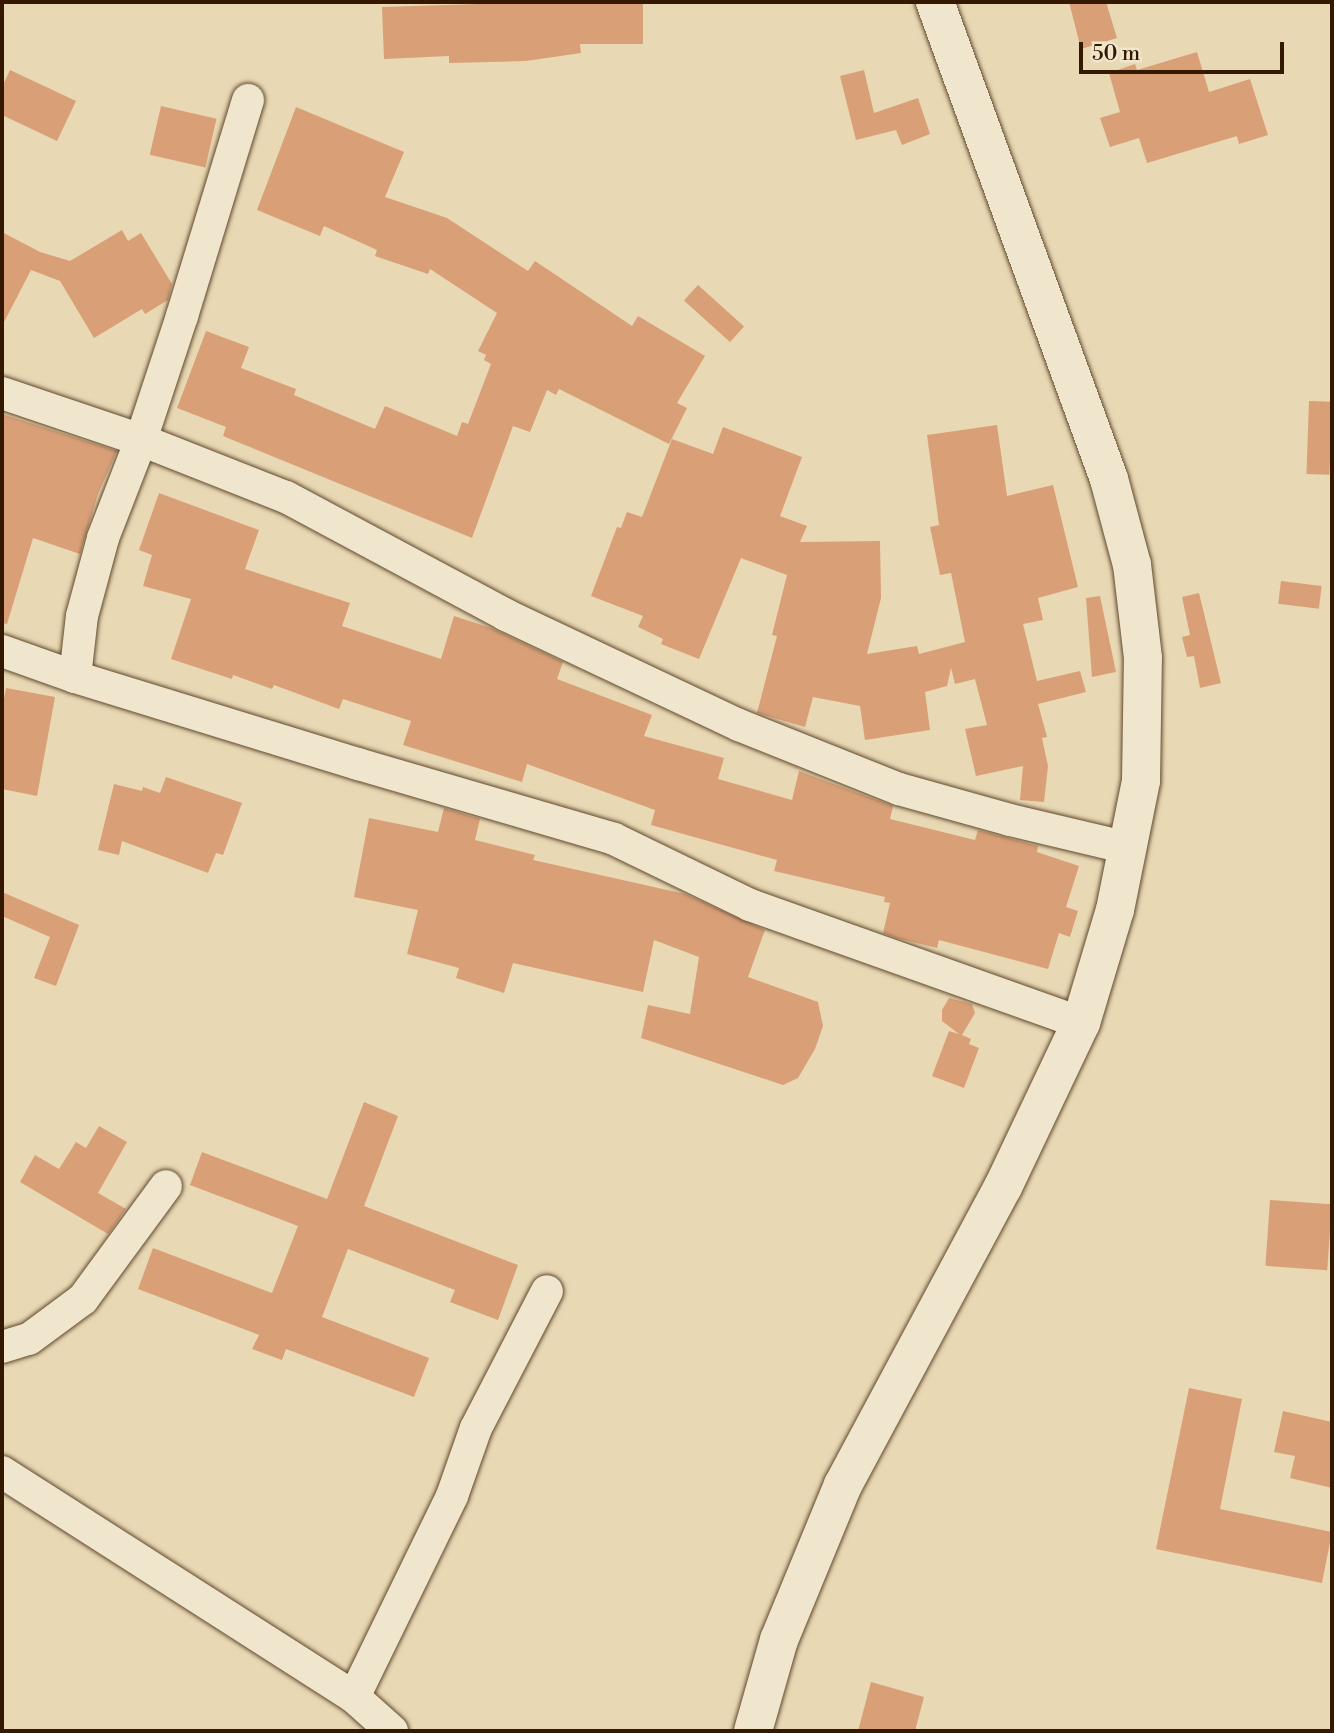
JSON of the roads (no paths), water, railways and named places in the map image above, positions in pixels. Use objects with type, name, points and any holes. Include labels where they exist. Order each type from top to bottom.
[{"type":"main road","points":[[754,1731],[779,1640],[843,1485],[1003,1187],[1080,1023],[1115,910],[1141,781],[1143,658],[1132,565],[1109,479],[935,2]]},
{"type":"street","points":[[75,677],[82,616],[103,538],[141,440],[248,100]]},
{"type":"street","points":[[2,393],[141,440],[286,497],[506,615],[739,725],[899,789],[1010,820],[1128,848]]},
{"type":"street","points":[[2,651],[75,677],[614,839],[750,905],[1080,1023]]},
{"type":"street","points":[[2,1348],[29,1339],[83,1299],[166,1186]]},
{"type":"street","points":[[354,1697],[452,1496],[476,1428],[547,1291]]},
{"type":"street","points":[[2,1472],[354,1697],[393,1731]]}]
